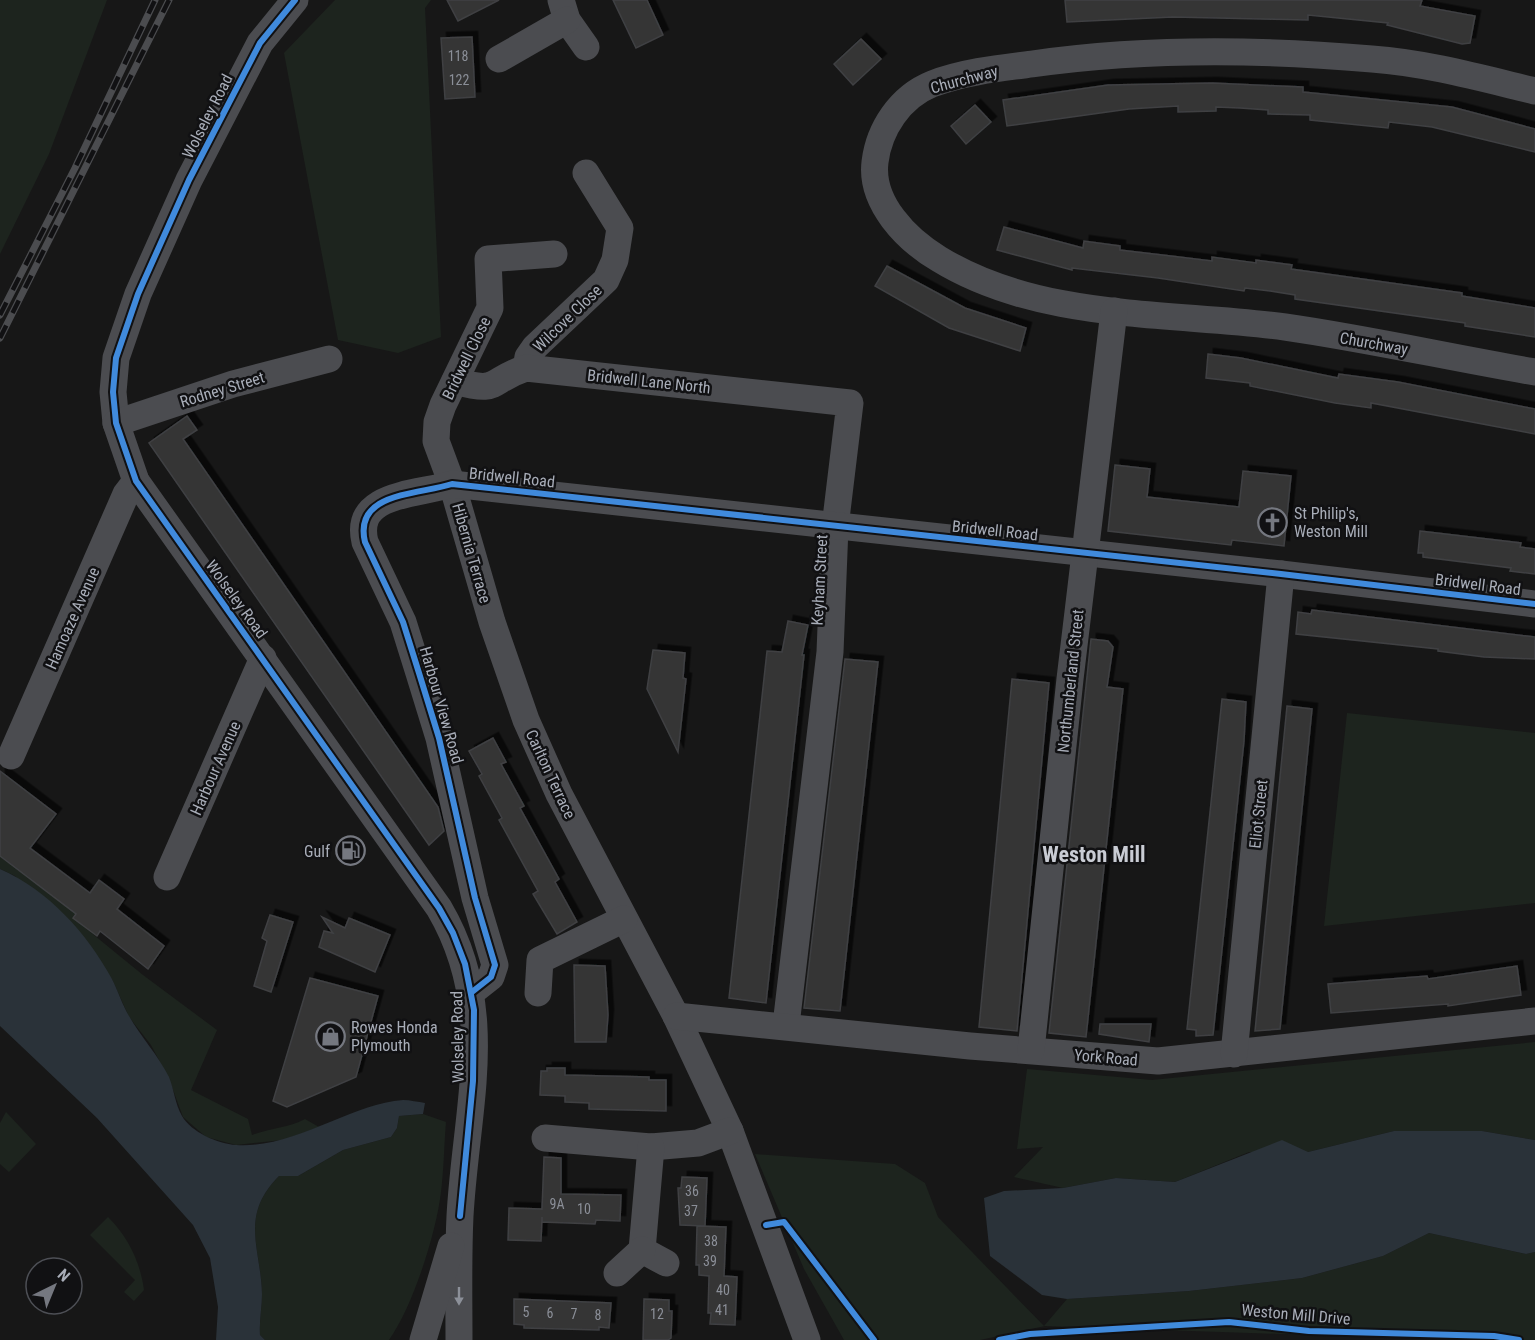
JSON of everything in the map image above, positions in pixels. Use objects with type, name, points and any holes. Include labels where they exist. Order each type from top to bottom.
[{"type":"street","name":"Wolseley Road","points":[[295,0],[260,43],[189,180],[138,294],[116,358],[113,392],[116,423],[136,482],[439,908],[453,933],[472,992],[473,1082],[460,1216],[459,1340]]},
{"type":"street","points":[[499,59],[564,10],[586,47]]},
{"type":"street","name":"Churchway","points":[[1535,92],[1462,73],[1374,59],[1172,52],[1096,54],[1001,68],[930,85],[900,106],[879,138],[874,168],[882,203],[907,235],[939,259],[987,283],[1033,296],[1114,311],[1286,327],[1535,372]]},
{"type":"street","name":"Wilcove Close","points":[[526,368],[528,357],[535,347],[606,280],[615,260],[620,228],[586,173]]},
{"type":"street","name":"Bridwell Close","points":[[452,484],[436,441],[436,432],[442,405],[490,308],[488,259],[555,254]]},
{"type":"street","name":"Northumberland Street","points":[[1031,1050],[1085,552],[1114,311]]},
{"type":"street","name":"Rodney Street","points":[[116,423],[233,384],[329,359]]},
{"type":"street","points":[[455,381],[489,388],[526,368]]},
{"type":"street","name":"Bridwell Lane North","points":[[526,368],[850,403]]},
{"type":"street","name":"Keyham Street","points":[[786,1025],[830,652],[835,527],[850,403]]},
{"type":"street","name":"Hamoaze Avenue","points":[[11,756],[126,494],[136,482]]},
{"type":"street","name":"Bridwell Road","points":[[452,484],[835,527],[1085,552],[1535,604]]},
{"type":"street","name":"Hibernia Terrace","points":[[452,484],[492,622]]},
{"type":"street","name":"Harbour View Road","points":[[452,484],[373,505],[362,528],[364,542],[403,622],[420,673],[439,738],[475,897],[495,966],[491,977],[472,992]]},
{"type":"street","name":"Eliot Street","points":[[1234,1054],[1281,574]]},
{"type":"street","name":"Carlton Terrace","points":[[492,622],[526,720],[554,784],[676,1016],[730,1131],[807,1340]]},
{"type":"street","name":"Harbour Avenue","points":[[167,878],[263,658]]},
{"type":"street","points":[[538,993],[540,960],[624,919]]},
{"type":"street","name":"York Road","points":[[676,1016],[1149,1061],[1535,1021]]},
{"type":"street","points":[[545,1138],[651,1147],[698,1143],[730,1131]]},
{"type":"street","points":[[617,1273],[642,1250],[651,1147]]},
{"type":"street","name":"Wolseley Road","points":[[423,1340],[460,1216]]},
{"type":"street","points":[[642,1250],[666,1263]]},
{"type":"shaded area","points":[[0,0],[107,0],[49,154],[0,254]]},
{"type":"shaded area","points":[[335,0],[431,0],[425,8],[441,337],[398,353],[338,340],[284,53]]},
{"type":"shaded area","points":[[1347,713],[1535,733],[1535,903],[1324,926]]},
{"type":"shaded area","points":[[0,856],[76,914],[73,918],[143,975],[217,1030],[191,1090],[248,1119],[252,1135],[305,1119],[319,1127],[283,1140],[236,1145],[206,1137],[183,1117],[169,1079],[151,1045],[129,1017],[112,979],[15,876],[0,869]]},
{"type":"shaded area","points":[[0,869],[35,889],[78,929],[102,962],[129,1016],[169,1077],[182,1116],[198,1132],[213,1140],[229,1144],[258,1144],[300,1134],[383,1103],[403,1100],[425,1103],[423,1114],[399,1116],[397,1128],[391,1137],[343,1150],[298,1176],[279,1176],[267,1191],[259,1205],[255,1233],[262,1294],[260,1335],[265,1340],[216,1340],[218,1307],[210,1258],[193,1225],[97,1118],[0,1026]]},
{"type":"shaded area","points":[[1535,1042],[1535,1140],[1482,1131],[1394,1131],[1308,1152],[1249,1152],[1175,1182],[1116,1178],[1063,1188],[1014,1177],[1043,1147],[1017,1149],[1027,1069],[1152,1080]]},
{"type":"shaded area","points":[[6,1112],[36,1144],[9,1172],[0,1164],[0,1123]]},
{"type":"shaded area","points":[[423,1114],[446,1122],[441,1192],[429,1248],[415,1289],[389,1340],[265,1340],[260,1335],[262,1294],[255,1233],[259,1205],[267,1191],[279,1176],[298,1176],[343,1150],[391,1137],[397,1128],[399,1116]]},
{"type":"shaded area","points":[[1394,1131],[1482,1131],[1535,1140],[1535,1252],[1526,1254],[1429,1233],[1383,1256],[1302,1278],[1189,1291],[1067,1299],[1042,1295],[990,1256],[984,1198],[1004,1191],[1063,1188],[1116,1178],[1175,1182],[1282,1140],[1308,1152]]},
{"type":"shaded area","points":[[755,1154],[895,1164],[925,1183],[938,1217],[1044,1326],[1067,1299],[1189,1291],[1302,1278],[1383,1256],[1429,1233],[1526,1254],[1535,1252],[1535,1340],[1461,1340],[1045,1326],[980,1340],[844,1340],[804,1269]]},
{"type":"shaded area","points":[[108,1217],[127,1241],[140,1269],[144,1290],[134,1301],[124,1292],[135,1280],[90,1235]]},
{"type":"building","points":[[447,0],[499,0],[458,21]]},
{"type":"building","points":[[613,0],[647,0],[663,35],[636,48]]},
{"type":"building","points":[[1065,0],[1422,0],[1420,6],[1475,16],[1470,43],[1462,44],[1387,25],[1388,23],[1308,15],[1308,20],[1173,17],[1067,22]]},
{"type":"building","points":[[472,37],[475,97],[445,99],[441,38]]},
{"type":"building","points":[[861,39],[881,59],[853,85],[834,64]]},
{"type":"building","points":[[1212,83],[1303,87],[1303,92],[1452,107],[1535,129],[1535,152],[1432,127],[1389,122],[1388,128],[1310,120],[1310,115],[1268,114],[1268,110],[1240,108],[1216,107],[1216,111],[1178,112],[1178,106],[1129,109],[1007,126],[1003,100],[1108,85]]},
{"type":"building","points":[[975,105],[991,122],[966,144],[951,126]]},
{"type":"building","points":[[1004,227],[1083,248],[1084,241],[1120,246],[1120,250],[1212,261],[1212,257],[1256,263],[1256,260],[1292,265],[1291,269],[1462,293],[1462,296],[1535,308],[1535,337],[1465,326],[1465,323],[1295,299],[1295,295],[1270,291],[1245,288],[1244,291],[1158,278],[1072,268],[1072,270],[997,250]]},
{"type":"building","points":[[887,266],[965,308],[1026,328],[1020,351],[949,328],[875,286]]},
{"type":"building","points":[[1208,354],[1241,358],[1338,378],[1339,374],[1398,382],[1535,409],[1535,434],[1371,403],[1371,408],[1335,403],[1250,386],[1250,383],[1206,378]]},
{"type":"building","points":[[187,416],[197,430],[183,439],[438,807],[444,831],[429,845],[149,443]]},
{"type":"building","points":[[1115,465],[1150,469],[1147,497],[1239,507],[1243,471],[1291,476],[1284,546],[1232,540],[1231,545],[1108,531]]},
{"type":"building","points":[[1420,531],[1521,543],[1520,547],[1535,549],[1535,574],[1510,571],[1511,568],[1423,557],[1423,553],[1418,553]]},
{"type":"building","points":[[1312,610],[1535,637],[1535,659],[1484,657],[1438,651],[1438,649],[1296,634],[1298,612],[1311,614]]},
{"type":"building","points":[[788,621],[808,625],[802,655],[804,655],[766,1003],[729,998],[767,651],[782,652]]},
{"type":"building","points":[[1091,639],[1108,641],[1113,647],[1107,687],[1123,689],[1086,1037],[1049,1033]]},
{"type":"building","points":[[653,650],[685,653],[683,678],[686,679],[678,752],[647,689]]},
{"type":"building","points":[[845,659],[878,662],[840,1011],[804,1008]]},
{"type":"building","points":[[1012,679],[1049,683],[1017,1031],[979,1027]]},
{"type":"building","points":[[1222,699],[1246,702],[1244,741],[1213,1035],[1196,1036],[1196,1030],[1187,1029]]},
{"type":"building","points":[[1287,706],[1312,709],[1280,1029],[1255,1031]]},
{"type":"building","points":[[493,738],[506,762],[501,764],[524,806],[520,808],[559,879],[555,882],[577,922],[557,934],[533,894],[538,891],[499,820],[502,818],[479,776],[482,774],[469,751]]},
{"type":"building","points":[[0,771],[56,814],[30,848],[90,893],[99,880],[124,899],[117,909],[164,946],[148,969],[100,931],[97,936],[73,918],[76,914],[0,856]]},
{"type":"building","points":[[270,915],[293,922],[271,992],[254,986],[267,941],[262,938]]},
{"type":"building","points":[[322,917],[345,928],[349,918],[390,935],[375,972],[319,947],[324,931],[333,933]]},
{"type":"building","points":[[574,965],[605,966],[608,1015],[606,1042],[575,1042]]},
{"type":"building","points":[[1517,966],[1521,995],[1448,1006],[1448,1004],[1331,1013],[1328,984],[1427,976],[1428,979]]},
{"type":"building","name":"Rowes Honda Plymouth","points":[[310,978],[378,996],[356,1077],[287,1107],[273,1101]]},
{"type":"building","points":[[1100,1024],[1151,1024],[1149,1042],[1099,1034]]},
{"type":"building","points":[[547,1068],[565,1068],[565,1075],[649,1077],[649,1080],[666,1080],[666,1111],[589,1109],[589,1103],[565,1102],[565,1096],[540,1095],[541,1071],[547,1071]]},
{"type":"building","points":[[544,1157],[561,1158],[561,1194],[621,1195],[620,1221],[596,1220],[595,1224],[542,1222],[542,1217],[541,1241],[508,1240],[509,1208],[542,1209]]},
{"type":"building","points":[[682,1177],[707,1178],[705,1226],[680,1225],[678,1188],[681,1188]]},
{"type":"building","points":[[697,1226],[726,1227],[724,1276],[737,1277],[735,1325],[710,1324],[709,1276],[699,1275],[699,1265],[696,1265]]},
{"type":"building","points":[[514,1299],[611,1303],[609,1328],[599,1327],[599,1330],[524,1328],[524,1325],[514,1324]]},
{"type":"building","points":[[644,1299],[669,1300],[669,1311],[672,1311],[671,1338],[668,1340],[643,1340]]},
{"type":"railway","points":[[0,315],[75,168],[155,0]]},
{"type":"railway","points":[[0,338],[169,0]]},
{"type":"cycle path","points":[[295,0],[260,43],[189,180],[138,294],[116,358],[113,392],[116,423],[136,481],[439,908],[453,933],[465,964],[474,1010],[473,1081],[460,1216]]},
{"type":"cycle path","points":[[472,992],[491,977],[495,965],[475,898],[439,738],[403,622],[365,542],[364,526],[369,513],[391,498],[452,484],[1281,574],[1535,604]]},
{"type":"cycle path","points":[[766,1225],[784,1222],[874,1340]]},
{"type":"cycle path","name":"Weston Mill Drive","points":[[999,1340],[1030,1334],[1229,1322],[1309,1331],[1494,1336],[1519,1340]]},
{"type":"place","name":"St Philip's, Weston Mill","points":[[1273,522]]},
{"type":"place","name":"Gulf","points":[[351,851]]},
{"type":"place","name":"Rowes Honda Plymouth","points":[[330,1036]]},
{"type":"district","name":"Weston Mill","points":[[1094,854]]}]
